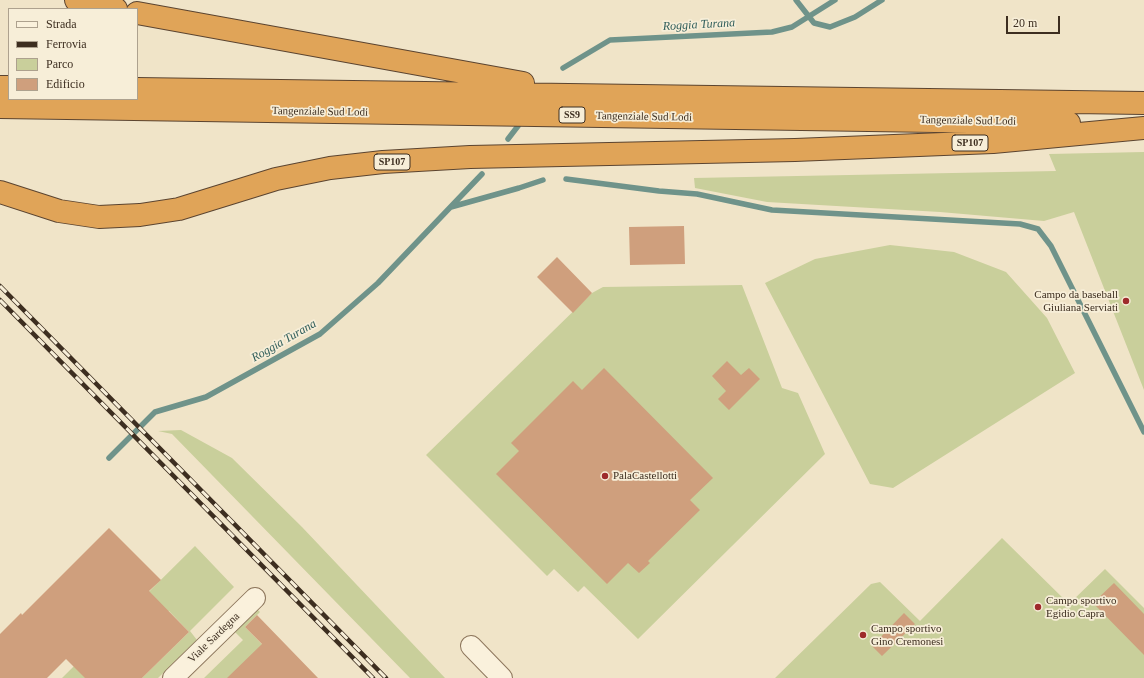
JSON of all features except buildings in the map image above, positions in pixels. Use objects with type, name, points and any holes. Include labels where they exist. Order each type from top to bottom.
[{"type":"highway","points":[[76,0],[112,8]]},
{"type":"highway","points":[[138,13],[585,94]]},
{"type":"highway","name":"Tangenziale Sud Lodi","points":[[138,89],[1144,102]]},
{"type":"highway","name":"Tangenziale Sud Lodi","points":[[0,107],[1144,124]]},
{"type":"highway","name":"SP107","points":[[0,192],[59,211],[99,217],[140,215],[179,209],[276,179],[330,168],[383,162],[470,157],[794,150],[992,142],[1144,128]]},
{"type":"street","name":"Viale Sardegna","points":[[173,678],[255,598]]},
{"type":"street","points":[[471,646],[502,678]]},
{"type":"green space","points":[[1144,152],[1144,390],[1074,212],[1044,221],[940,212],[767,202],[695,188],[694,178],[1056,171],[1049,154]]},
{"type":"green space","points":[[890,245],[954,252],[1006,272],[1047,318],[1075,373],[893,488],[870,484],[765,283],[815,259]]},
{"type":"green space","points":[[742,285],[782,388],[798,393],[825,454],[638,639],[584,586],[578,592],[554,569],[547,576],[426,455],[592,293],[603,287]]},
{"type":"green space","points":[[181,430],[232,458],[302,527],[445,678],[410,678],[172,434],[158,431]]},
{"type":"green space","name":"Campo sportivo Egidio Capra","points":[[1002,538],[1069,604],[1105,569],[1144,608],[1144,678],[775,678],[871,584],[880,582],[920,621]]},
{"type":"green space","points":[[195,546],[234,587],[190,631],[197,640],[158,678],[142,678],[189,632],[169,611],[100,678],[62,678]]},
{"type":"green space","points":[[257,609],[260,612],[245,627],[295,678],[204,678],[243,640],[234,631]]},
{"type":"waterway","points":[[796,0],[814,23],[830,27],[855,17],[882,0]]},
{"type":"waterway","name":"Roggia Turana","points":[[563,68],[610,40],[772,32],[792,27],[835,0]]},
{"type":"waterway","name":"Roggia Turana","points":[[508,139],[518,126]]},
{"type":"waterway","name":"Roggia Turana","points":[[109,458],[155,412],[206,397],[320,334],[378,283],[482,174]]},
{"type":"waterway","points":[[566,179],[659,191],[697,194],[772,210],[1020,224],[1038,229],[1051,246],[1144,432]]},
{"type":"waterway","points":[[451,207],[543,180]]},
{"type":"railway","points":[[0,286],[386,678]]},
{"type":"railway","points":[[0,300],[373,678]]},
{"type":"place","name":"Campo da baseball Giuliana Serviati","points":[[1126,301]]},
{"type":"place","name":"PalaCastellotti","points":[[605,476]]},
{"type":"place","name":"Campo sportivo Egidio Capra","points":[[1038,607]]},
{"type":"place","name":"Campo sportivo Gino Cremonesi","points":[[863,635]]}]
